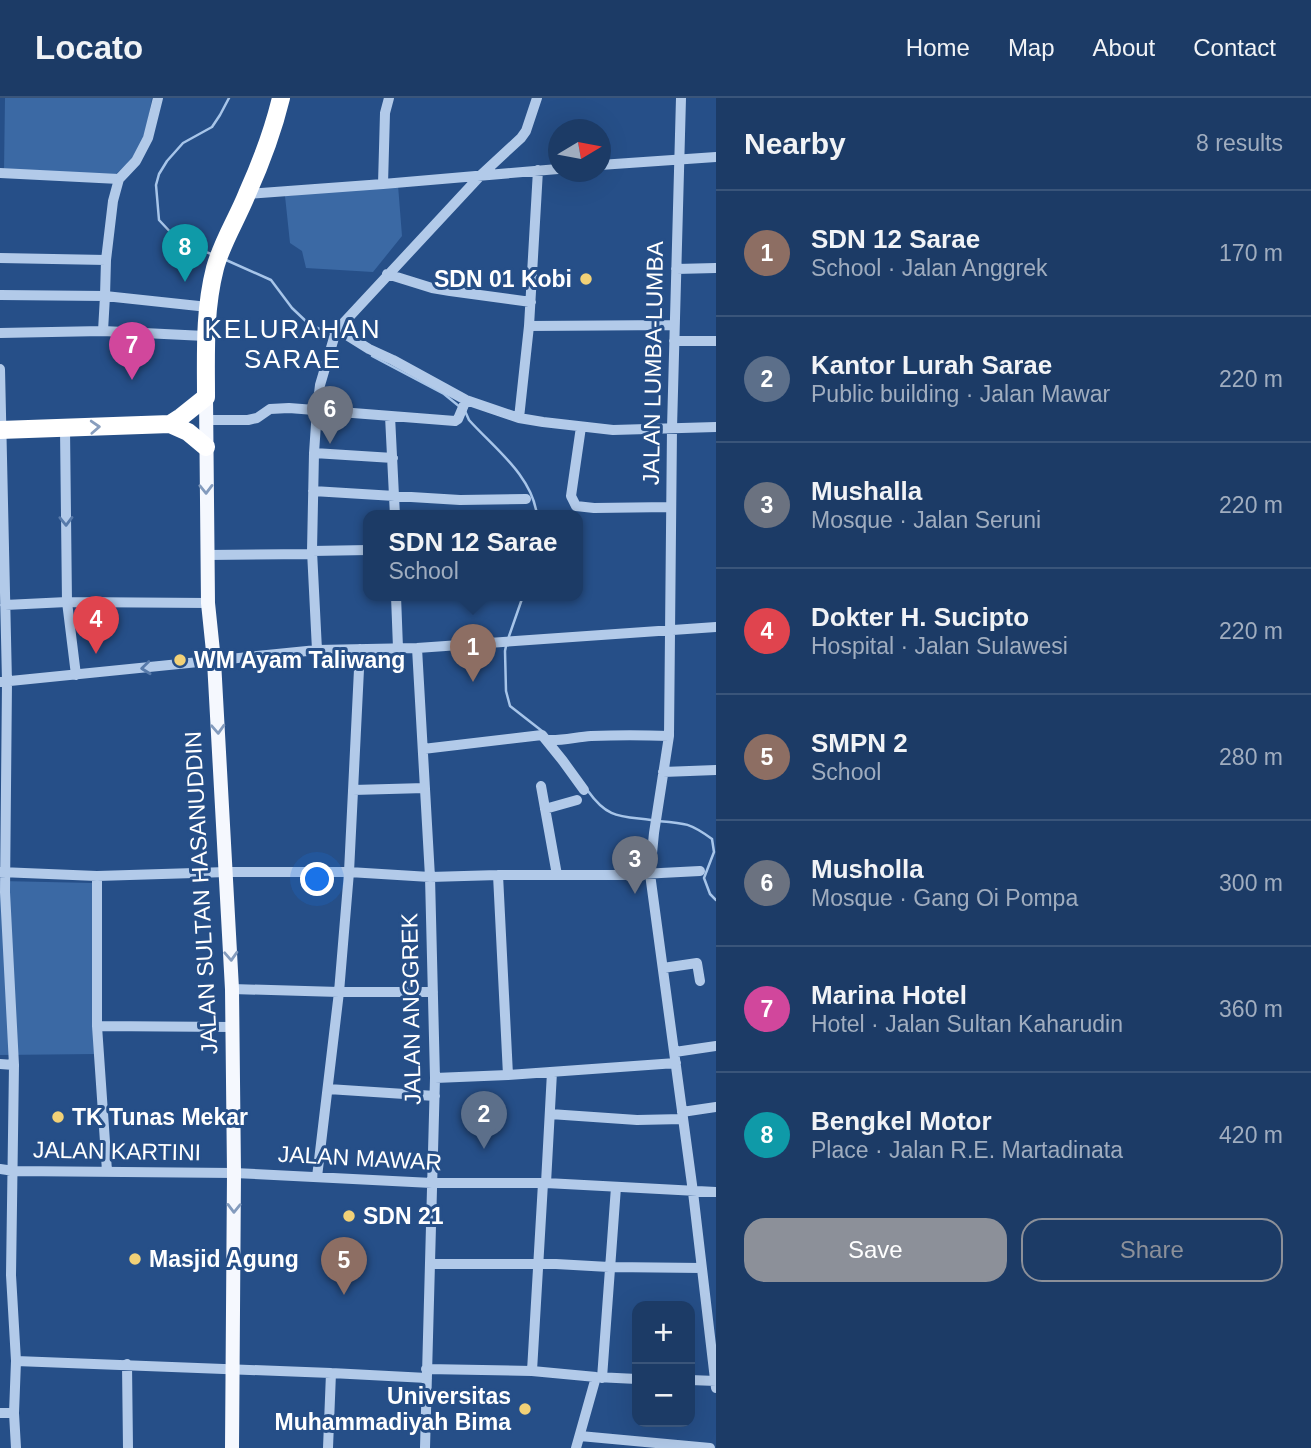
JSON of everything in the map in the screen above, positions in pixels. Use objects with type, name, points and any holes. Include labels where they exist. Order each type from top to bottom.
[{"type":"highway","name":"JALAN SULTAN HASANUDDIN","points":[[206,397],[205,335],[218,259],[248,194],[273,129],[281,98]]},
{"type":"highway","points":[[170,424],[206,397]]},
{"type":"highway","points":[[1,430],[170,424],[188,432],[206,447]]},
{"type":"main road","name":"JALAN SULTAN HASANUDDIN","points":[[206,397],[208,603],[214,661],[232,989],[232,1448]]},
{"type":"street","points":[[103,331],[106,260],[113,201],[119,179],[136,161],[148,138],[158,98]]},
{"type":"street","points":[[383,184],[389,98]]},
{"type":"street","points":[[317,650],[313,552],[314,453],[320,385],[335,333],[387,274],[526,131],[537,98]]},
{"type":"street","name":"JALAN LUMBA-LUMBA","points":[[681,98],[671,428],[669,736],[650,874],[693,1192],[716,1388]]},
{"type":"street","points":[[611,164],[716,156]]},
{"type":"street","points":[[519,418],[531,302],[538,170]]},
{"type":"street","points":[[248,194],[548,170]]},
{"type":"street","points":[[0,173],[119,179]]},
{"type":"street","points":[[0,258],[106,260]]},
{"type":"street","points":[[676,268],[716,268]]},
{"type":"street","points":[[387,274],[441,290],[531,302]]},
{"type":"street","points":[[0,295],[105,296],[208,307]]},
{"type":"street","points":[[529,326],[674,326]]},
{"type":"street","points":[[0,333],[103,331],[205,335]]},
{"type":"street","points":[[335,333],[393,360],[464,405],[519,418],[613,430],[716,427]]},
{"type":"street","points":[[674,341],[716,341]]},
{"type":"street","points":[[0,369],[5,605],[4,972],[6,1037],[14,1065],[13,1171],[6,1275],[16,1361],[16,1448]]},
{"type":"street","points":[[206,420],[248,420],[257,418],[270,409],[289,408],[457,421],[464,405]]},
{"type":"street","points":[[390,416],[395,510]]},
{"type":"street","points":[[581,427],[571,496],[576,506],[671,508]]},
{"type":"street","points":[[65,429],[67,602],[76,675]]},
{"type":"street","points":[[314,453],[393,458]]},
{"type":"street","points":[[313,491],[394,497],[526,499]]},
{"type":"street","points":[[207,555],[363,550]]},
{"type":"street","points":[[396,601],[398,648]]},
{"type":"street","points":[[5,605],[67,602],[208,603]]},
{"type":"street","points":[[3,682],[317,650],[417,648],[716,627]]},
{"type":"street","name":"JALAN ANGGREK","points":[[417,648],[430,877],[435,1078],[425,1448]]},
{"type":"street","points":[[317,1177],[339,992],[349,872],[360,649]]},
{"type":"street","points":[[423,749],[541,735],[564,761],[580,795],[545,809]]},
{"type":"street","points":[[547,740],[597,736],[669,736]]},
{"type":"street","points":[[663,772],[716,770]]},
{"type":"street","points":[[541,786],[557,875]]},
{"type":"street","points":[[353,790],[425,788]]},
{"type":"street","points":[[3,872],[97,876],[349,872],[430,877],[622,876],[701,871]]},
{"type":"street","points":[[498,875],[508,1075]]},
{"type":"street","points":[[97,876],[97,1026],[107,1171]]},
{"type":"street","points":[[663,968],[697,963],[701,981]]},
{"type":"street","points":[[232,989],[433,992]]},
{"type":"street","points":[[97,1026],[232,1027]]},
{"type":"street","points":[[435,1078],[552,1072],[675,1058],[716,1046]]},
{"type":"street","points":[[0,1064],[14,1065]]},
{"type":"street","points":[[531,1371],[552,1072]]},
{"type":"street","points":[[328,1089],[435,1097]]},
{"type":"street","points":[[550,1114],[637,1120],[683,1115],[716,1107]]},
{"type":"street","name":"JALAN KARTINI","points":[[0,1169],[234,1173]]},
{"type":"street","name":"JALAN MAWAR","points":[[234,1173],[432,1183],[544,1183],[716,1192]]},
{"type":"street","points":[[576,1448],[599,1378],[616,1187]]},
{"type":"street","points":[[431,1264],[702,1268]]},
{"type":"street","points":[[16,1361],[331,1373],[531,1371],[632,1379]]},
{"type":"street","points":[[127,1364],[128,1448]]},
{"type":"street","points":[[328,1448],[331,1373]]},
{"type":"street","points":[[695,1380],[716,1381]]},
{"type":"street","points":[[0,1413],[15,1413]]},
{"type":"street","points":[[580,1436],[710,1448]]},
{"type":"shaded area","points":[[5,98],[152,98],[145,136],[136,156],[116,174],[4,171]]},
{"type":"shaded area","points":[[398,185],[402,236],[373,272],[306,268],[302,251],[290,243],[285,196]]},
{"type":"shaded area","points":[[0,881],[93,883],[96,1054],[0,1055]]},
{"type":"waterway","points":[[214,255],[175,237],[159,220],[156,185],[167,161],[183,143],[212,127],[229,98]]},
{"type":"waterway","points":[[226,260],[271,280],[292,308],[311,326],[333,333]]},
{"type":"waterway","points":[[372,356],[444,394],[460,407]]},
{"type":"waterway","points":[[465,411],[469,420],[520,475],[536,510]]},
{"type":"waterway","points":[[508,639],[521,601]]},
{"type":"waterway","points":[[506,646],[506,691],[510,706],[542,731]]},
{"type":"waterway","points":[[588,791],[602,807],[615,814],[651,820]]},
{"type":"waterway","points":[[658,821],[687,825],[712,839],[714,852],[704,878],[710,894],[716,900]]},
{"type":"place","name":"SDN 01 Kobi","points":[[586,279]]},
{"type":"place","name":"Bengkel Motor","points":[[185,282]]},
{"type":"place","name":"Marina Hotel","points":[[132,380]]},
{"type":"place","name":"Musholla","points":[[330,444]]},
{"type":"place","name":"Dokter H. Sucipto","points":[[96,654]]},
{"type":"place","name":"WM Ayam Taliwang","points":[[180,660]]},
{"type":"place","name":"SDN 12 Sarae","points":[[473,682]]},
{"type":"place","name":"Mushalla","points":[[635,894]]},
{"type":"place","name":"TK Tunas Mekar","points":[[58,1117]]},
{"type":"place","name":"Kantor Lurah Sarae","points":[[484,1149]]},
{"type":"place","name":"SDN 21","points":[[349,1216]]},
{"type":"place","name":"Masjid Agung","points":[[135,1259]]},
{"type":"place","name":"SMPN 2","points":[[344,1295]]},
{"type":"place","name":"Universitas Muhammadiyah Bima","points":[[525,1409]]},
{"type":"district","name":"KELURAHAN SARAE","points":[[293,344]]}]
